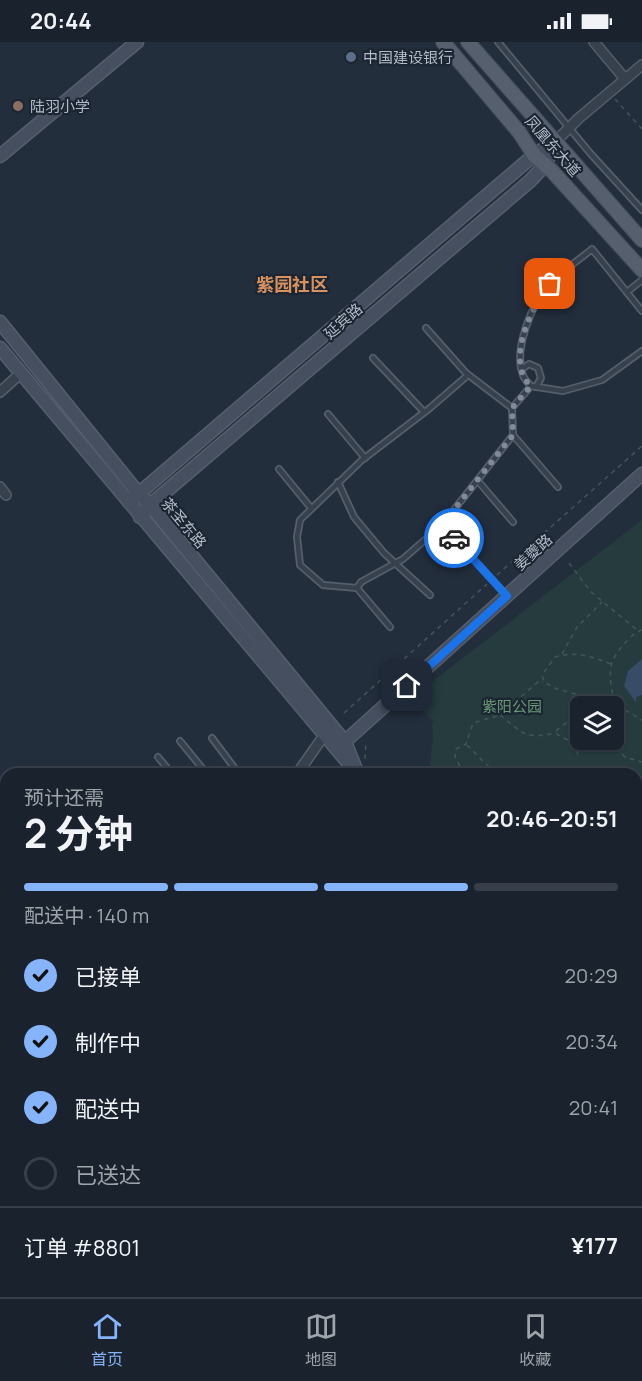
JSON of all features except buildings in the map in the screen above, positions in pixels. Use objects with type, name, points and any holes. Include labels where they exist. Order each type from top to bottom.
[{"type":"main road","name":"凤凰东大道","points":[[443,42],[519,132],[534,154],[642,270]]},
{"type":"main road","name":"凤凰东大道","points":[[468,42],[642,240]]},
{"type":"street","points":[[0,156],[137,42]]},
{"type":"street","points":[[594,42],[625,79]]},
{"type":"street","name":"延宾路","points":[[140,517],[150,505],[530,181],[545,165],[555,142],[568,127],[642,65]]},
{"type":"street","name":"延宾路","points":[[134,498],[534,154],[555,142]]},
{"type":"street","name":"茶圣东路","points":[[0,322],[134,498],[140,517],[324,734],[341,745]]},
{"type":"street","name":"茶圣东路","points":[[0,348],[134,498],[150,505],[341,745]]},
{"type":"street","points":[[0,392],[21,373]]},
{"type":"street","name":"姜夔路","points":[[341,745],[642,474]]},
{"type":"street","points":[[301,768],[324,734]]},
{"type":"street","points":[[341,745],[358,768]]},
{"type":"lane","points":[[498,42],[568,127],[642,210]]},
{"type":"lane","points":[[642,311],[592,249],[550,284],[537,300],[526,328],[520,359],[523,376],[534,386],[563,391],[602,380],[642,351]]},
{"type":"lane","points":[[627,292],[642,280]]},
{"type":"lane","points":[[426,328],[468,375],[512,408]]},
{"type":"lane","points":[[373,358],[424,412]]},
{"type":"lane","points":[[522,369],[529,364],[538,368],[541,378],[512,408],[513,435],[558,487]]},
{"type":"lane","points":[[390,627],[357,588],[323,585],[300,565],[297,537],[300,520],[365,458],[468,375]]},
{"type":"lane","points":[[328,414],[365,458]]},
{"type":"lane","points":[[357,588],[361,582],[396,563],[442,525],[513,435]]},
{"type":"lane","points":[[279,469],[310,508]]},
{"type":"lane","points":[[478,481],[513,522]]},
{"type":"lane","points":[[338,482],[354,517],[384,553],[430,595]]},
{"type":"lane","points":[[442,525],[507,596]]},
{"type":"lane","points":[[212,738],[234,768]]},
{"type":"lane","points":[[180,741],[202,768]]},
{"type":"lane","points":[[158,757],[167,768]]},
{"type":"path","points":[[609,92],[642,129]]},
{"type":"path","points":[[569,563],[591,592],[637,631]]},
{"type":"path","points":[[562,655],[577,627],[602,602]]},
{"type":"path","points":[[613,696],[611,664],[626,642],[637,631],[642,630]]},
{"type":"path","points":[[544,682],[542,675],[555,657],[562,655],[570,653],[592,657],[611,664]]},
{"type":"path","points":[[461,768],[455,757],[456,749],[466,744],[473,723],[500,715],[539,681],[557,689],[586,696]]},
{"type":"path","points":[[624,710],[642,720]]},
{"type":"path","points":[[500,715],[527,736],[537,737],[555,733],[573,742],[578,753],[593,746],[614,746],[625,757],[642,762]]},
{"type":"path","points":[[555,733],[561,724],[570,722]]},
{"type":"path","points":[[360,768],[366,742]]},
{"type":"path","points":[[466,744],[490,768]]},
{"type":"green space","name":"紫阳公园","points":[[642,520],[642,768],[430,768],[432,724],[434,722],[411,698]]},
{"type":"water","points":[[642,659],[642,695],[636,697],[636,702],[624,686],[628,671]]},
{"type":"way so far","points":[[454,538],[442,525],[513,435],[512,408],[531,386],[523,376],[520,359],[526,328],[537,300],[550,284]]},
{"type":"place","name":"中国建设银行","points":[[351,57]]},
{"type":"place","name":"陆羽小学","points":[[18,106]]},
{"type":"district","name":"紫园社区","points":[[292,284]]},
{"type":"route","points":[[407,686],[507,596],[454,538]]}]
